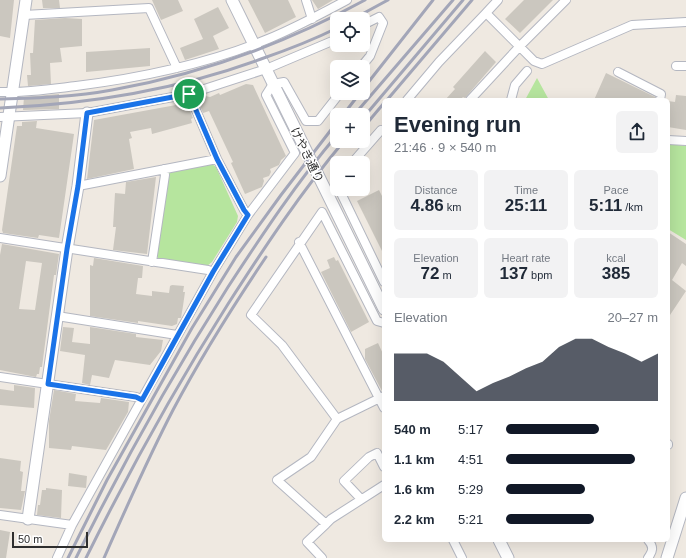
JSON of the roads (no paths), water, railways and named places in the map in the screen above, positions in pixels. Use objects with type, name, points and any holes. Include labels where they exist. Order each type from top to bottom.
[{"type":"street","points":[[0,176],[4,117],[12,92],[26,0]]},
{"type":"street","points":[[145,0],[177,68]]},
{"type":"street","name":"けやき通り","points":[[232,0],[382,305]]},
{"type":"street","points":[[306,0],[312,18]]},
{"type":"street","points":[[0,92],[103,82],[177,68],[254,44],[312,18],[347,0]]},
{"type":"street","points":[[409,98],[439,62],[498,0]]},
{"type":"street","points":[[472,98],[520,46],[566,0]]},
{"type":"street","points":[[24,15],[149,8]]},
{"type":"street","points":[[486,13],[534,61],[542,64],[632,25],[686,22]]},
{"type":"street","points":[[367,60],[370,56],[383,23],[380,17],[370,22]]},
{"type":"street","points":[[4,117],[87,113],[189,94],[266,69],[330,41]]},
{"type":"street","points":[[676,66],[686,66]]},
{"type":"street","points":[[512,98],[515,85],[527,71]]},
{"type":"street","points":[[618,72],[661,94],[660,98]]},
{"type":"street","points":[[57,558],[72,525],[213,272],[248,215],[295,153],[266,94],[273,84],[284,82],[306,121],[318,122],[335,100]]},
{"type":"street","points":[[189,94],[217,159],[248,215]]},
{"type":"street","points":[[28,519],[67,249],[78,186],[87,113]]},
{"type":"street","points":[[359,156],[382,132]]},
{"type":"street","points":[[670,140],[686,141]]},
{"type":"street","points":[[78,186],[164,168],[217,159]]},
{"type":"street","points":[[152,262],[166,175],[164,168]]},
{"type":"street","points":[[342,196],[382,278]]},
{"type":"street","points":[[337,419],[282,346],[251,315],[299,242],[322,212],[377,321],[382,322]]},
{"type":"street","points":[[0,238],[213,272]]},
{"type":"street","points":[[299,242],[381,397],[337,419],[311,457],[277,480],[326,524]]},
{"type":"street","points":[[57,316],[177,335]]},
{"type":"street","points":[[0,377],[136,397],[142,400]]},
{"type":"street","points":[[361,499],[344,481],[369,457],[377,453],[382,464]]},
{"type":"street","points":[[322,558],[307,542],[326,524],[382,486]]},
{"type":"street","points":[[667,558],[682,524],[686,498]]},
{"type":"street","points":[[0,515],[72,525]]},
{"type":"street","points":[[454,542],[462,558]]},
{"type":"street","points":[[500,542],[508,558]]},
{"type":"street","points":[[648,558],[653,549],[653,545],[650,542]]},
{"type":"railway","points":[[0,99],[70,96],[112,90],[178,75],[242,56],[273,44],[335,16],[365,0]]},
{"type":"railway","points":[[366,12],[388,0]]},
{"type":"railway","points":[[370,80],[433,0]]},
{"type":"railway","points":[[360,108],[453,0]]},
{"type":"railway","points":[[370,110],[463,0]]},
{"type":"railway","points":[[389,98],[472,0]]},
{"type":"railway","points":[[0,108],[100,99],[165,87],[229,70],[300,45],[330,32]]},
{"type":"railway","points":[[348,108],[355,100]]},
{"type":"railway","points":[[370,120],[382,105]]},
{"type":"railway","points":[[68,558],[107,480],[192,328],[236,257],[330,131]]},
{"type":"railway","points":[[76,558],[148,421],[207,320],[280,209],[330,143]]},
{"type":"railway","points":[[86,558],[154,429],[209,335],[283,221],[338,148]]},
{"type":"railway","points":[[104,558],[146,465],[173,410],[241,294],[266,257]]}]
